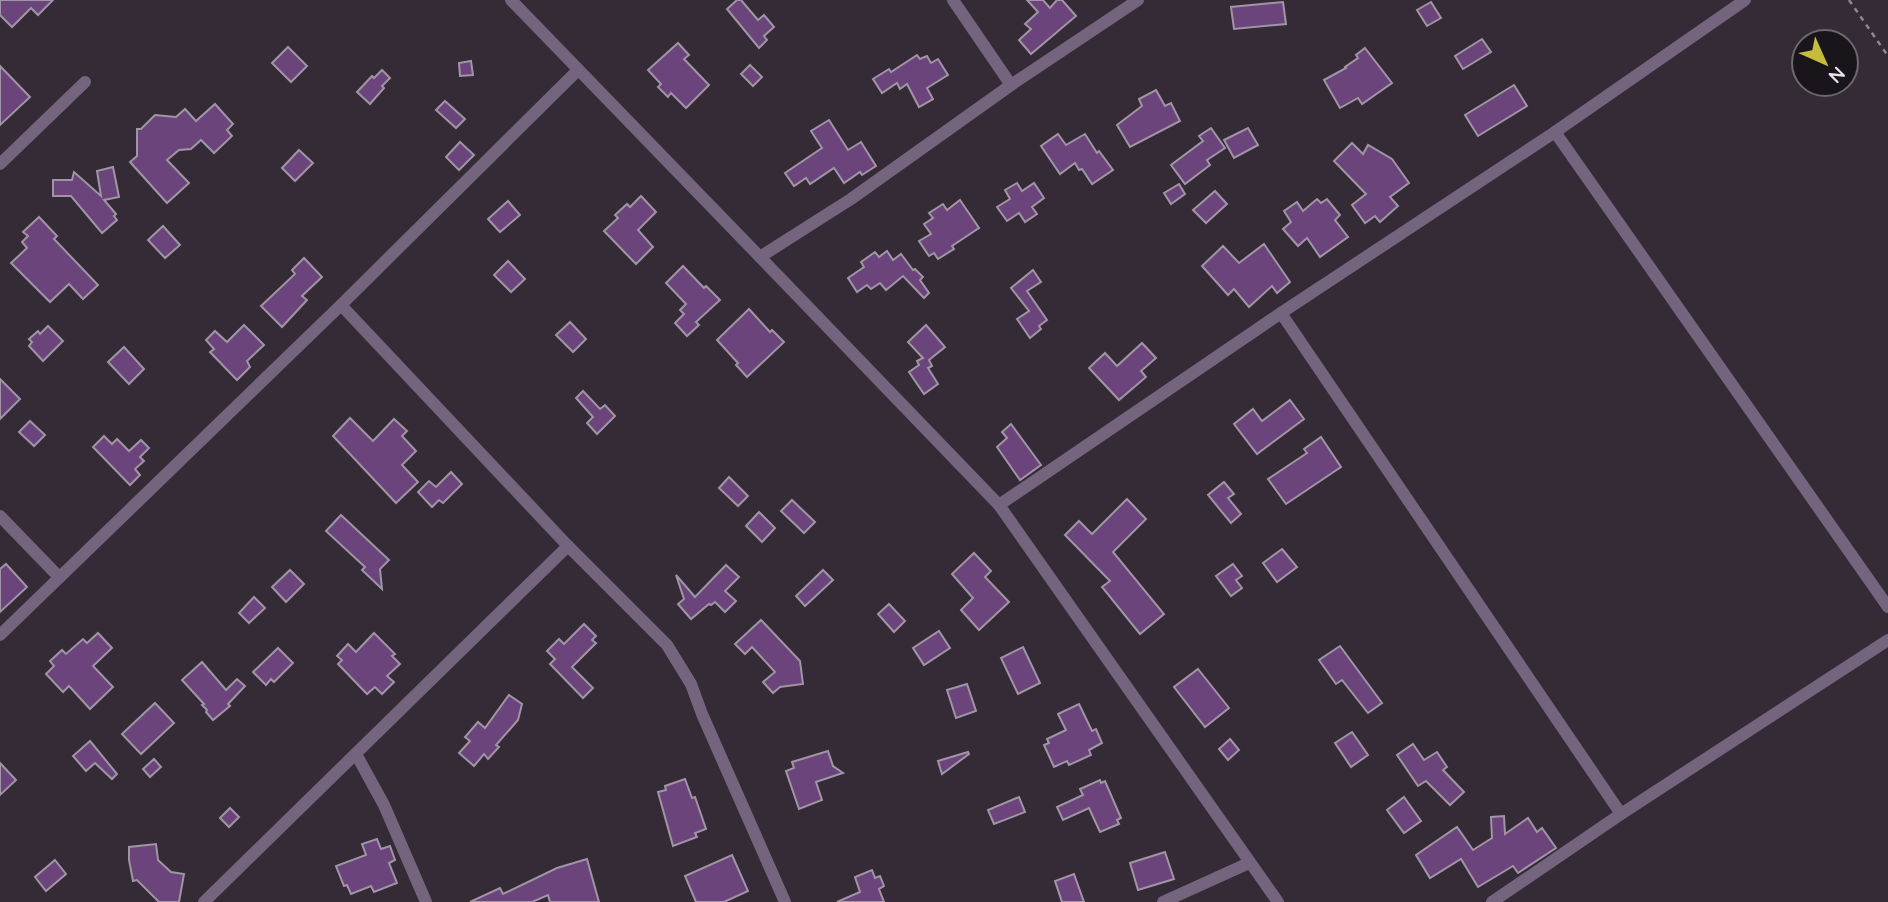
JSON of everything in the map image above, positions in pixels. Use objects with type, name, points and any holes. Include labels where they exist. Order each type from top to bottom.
[{"type":"street","points":[[510,0],[999,505],[1278,902]]},
{"type":"street","points":[[953,0],[1011,85]]},
{"type":"street","points":[[760,257],[851,199],[1011,85],[1139,0]]},
{"type":"street","points":[[999,505],[1281,313],[1555,132],[1745,0]]},
{"type":"street","points":[[0,635],[341,305],[578,70]]},
{"type":"street","points":[[0,164],[85,82]]},
{"type":"street","points":[[1555,132],[1888,607]]},
{"type":"street","points":[[341,305],[568,546],[667,645],[691,684],[785,902]]},
{"type":"street","points":[[1281,313],[1621,814]]},
{"type":"street","points":[[0,516],[59,577]]},
{"type":"street","points":[[204,902],[568,546]]},
{"type":"street","points":[[1493,902],[1621,814],[1888,640]]},
{"type":"street","points":[[356,754],[384,806],[426,902]]},
{"type":"street","points":[[1163,902],[1250,863]]},
{"type":"path","points":[[1849,0],[1888,56]]},
{"type":"building","points":[[0,0],[53,0],[38,15],[31,8],[12,27],[0,15]]},
{"type":"building","points":[[737,0],[741,0],[758,20],[764,15],[774,27],[764,36],[767,40],[759,48],[727,9]]},
{"type":"building","points":[[1027,0],[1043,0],[1050,8],[1057,0],[1062,0],[1076,16],[1031,54],[1019,40],[1031,29],[1025,24],[1038,12]]},
{"type":"building","points":[[1283,2],[1286,24],[1234,29],[1231,7]]},
{"type":"building","points":[[1431,2],[1441,18],[1427,26],[1417,10]]},
{"type":"building","points":[[1482,39],[1491,52],[1463,69],[1455,56]]},
{"type":"building","points":[[678,43],[689,55],[684,59],[709,85],[686,108],[671,93],[668,97],[658,87],[661,84],[648,70]]},
{"type":"building","points":[[288,47],[307,66],[291,82],[272,63]]},
{"type":"building","points":[[1365,48],[1392,83],[1362,104],[1358,98],[1340,108],[1324,80],[1346,68]]},
{"type":"building","points":[[917,55],[920,59],[927,56],[931,63],[938,59],[948,75],[927,88],[933,99],[919,107],[907,84],[900,89],[897,83],[882,93],[873,79],[889,69],[891,72]]},
{"type":"building","points":[[471,61],[473,75],[460,76],[459,63]]},
{"type":"building","points":[[750,65],[762,77],[753,86],[741,74]]},
{"type":"building","points":[[0,66],[30,97],[0,125]]},
{"type":"building","points":[[382,70],[390,78],[370,104],[357,92],[372,76],[374,78]]},
{"type":"building","points":[[1514,85],[1527,106],[1478,136],[1465,115]]},
{"type":"building","points":[[1156,90],[1165,106],[1171,103],[1180,121],[1130,147],[1117,125],[1142,106],[1139,99]]},
{"type":"building","points":[[445,101],[465,119],[456,128],[436,110]]},
{"type":"building","points":[[215,104],[233,124],[227,130],[232,136],[214,153],[201,140],[191,149],[179,150],[167,160],[189,183],[167,203],[130,162],[137,156],[137,129],[141,129],[155,115],[176,117],[185,109],[196,121]]},
{"type":"building","points":[[829,120],[848,150],[861,142],[876,166],[862,175],[860,172],[844,183],[834,168],[810,184],[806,178],[794,186],[785,173],[822,148],[811,131]]},
{"type":"building","points":[[1211,128],[1225,148],[1207,160],[1210,165],[1185,184],[1171,165],[1203,141],[1199,136]]},
{"type":"building","points":[[1248,128],[1258,145],[1234,158],[1224,140]]},
{"type":"building","points":[[1058,134],[1066,145],[1085,134],[1097,153],[1099,151],[1113,170],[1092,184],[1075,163],[1060,174],[1041,146]]},
{"type":"building","points":[[460,142],[474,155],[459,170],[446,157]]},
{"type":"building","points":[[1352,143],[1363,154],[1368,145],[1392,159],[1409,183],[1390,197],[1398,206],[1380,222],[1375,216],[1365,223],[1352,205],[1366,194],[1334,161]]},
{"type":"building","points":[[299,150],[313,163],[295,181],[282,168]]},
{"type":"building","points":[[113,167],[119,197],[104,200],[116,214],[114,216],[117,220],[102,233],[71,196],[53,196],[53,180],[72,180],[74,172],[101,196],[97,171]]},
{"type":"building","points":[[1017,183],[1022,191],[1034,183],[1044,198],[1032,207],[1037,214],[1025,222],[1019,213],[1007,221],[997,207],[1010,199],[1005,190]]},
{"type":"building","points":[[1179,184],[1185,194],[1171,204],[1164,193]]},
{"type":"building","points":[[1215,191],[1227,204],[1206,223],[1193,210]]},
{"type":"building","points":[[641,196],[656,212],[638,230],[653,247],[636,264],[604,231],[618,218],[615,215],[627,204],[630,207]]},
{"type":"building","points":[[1317,199],[1321,203],[1327,199],[1340,215],[1335,220],[1348,237],[1320,257],[1307,238],[1298,246],[1283,229],[1291,222],[1284,211],[1297,202],[1303,211]]},
{"type":"building","points":[[960,200],[979,228],[938,259],[934,253],[929,256],[919,241],[931,234],[924,224],[933,218],[929,213],[943,204],[947,210]]},
{"type":"building","points":[[508,201],[520,215],[500,232],[488,219]]},
{"type":"building","points":[[39,217],[57,236],[54,239],[98,285],[83,299],[69,284],[50,302],[11,263],[27,248],[22,242],[28,236],[23,232]]},
{"type":"building","points":[[163,226],[180,245],[165,258],[148,240]]},
{"type":"building","points":[[1264,244],[1290,282],[1277,293],[1272,286],[1249,307],[1234,289],[1228,295],[1202,266],[1223,246],[1239,263]]},
{"type":"building","points":[[887,251],[893,260],[901,254],[913,270],[923,277],[920,280],[929,293],[924,298],[903,276],[886,290],[880,283],[871,289],[867,285],[857,292],[848,278],[864,267],[861,262],[875,252],[879,257]]},
{"type":"building","points":[[304,258],[322,277],[302,296],[307,300],[282,327],[261,306],[295,274],[292,270]]},
{"type":"building","points":[[508,261],[525,279],[511,292],[494,275]]},
{"type":"building","points":[[683,266],[720,300],[696,322],[699,325],[687,336],[675,323],[684,314],[680,310],[686,304],[666,283]]},
{"type":"building","points":[[1033,270],[1041,282],[1027,291],[1047,320],[1030,338],[1017,319],[1029,311],[1011,288]]},
{"type":"building","points":[[749,309],[770,332],[772,330],[784,342],[747,377],[717,340]]},
{"type":"building","points":[[570,322],[586,339],[573,352],[556,335]]},
{"type":"building","points":[[244,325],[264,345],[247,361],[250,367],[237,380],[210,352],[214,349],[206,340],[215,331],[227,342]]},
{"type":"building","points":[[926,325],[945,347],[929,360],[932,366],[928,368],[938,384],[924,394],[909,372],[919,365],[917,361],[923,358],[908,342]]},
{"type":"building","points":[[48,326],[63,341],[43,361],[29,346],[32,342],[29,339]]},
{"type":"building","points":[[1142,343],[1156,358],[1141,371],[1146,377],[1119,400],[1089,368],[1105,353],[1117,366]]},
{"type":"building","points":[[124,347],[144,369],[129,384],[108,362]]},
{"type":"building","points":[[0,379],[20,399],[0,419]]},
{"type":"building","points":[[583,391],[600,409],[605,405],[615,416],[597,434],[587,423],[593,417],[576,398]]},
{"type":"building","points":[[1290,400],[1304,419],[1257,454],[1234,424],[1253,409],[1262,421]]},
{"type":"building","points":[[350,418],[373,441],[394,419],[407,431],[402,436],[416,451],[402,465],[418,482],[396,503],[333,436]]},
{"type":"building","points":[[30,421],[45,435],[34,446],[19,432]]},
{"type":"building","points":[[1011,424],[1041,465],[1020,480],[997,447],[1007,438],[1002,432]]},
{"type":"building","points":[[104,436],[112,444],[117,439],[129,451],[141,440],[149,448],[140,457],[144,461],[135,469],[140,475],[130,485],[93,447]]},
{"type":"building","points":[[1321,437],[1341,467],[1286,504],[1268,479],[1307,453],[1304,449]]},
{"type":"building","points":[[451,472],[462,484],[443,503],[439,500],[432,507],[418,492],[429,481],[436,487]]},
{"type":"building","points":[[729,477],[748,496],[738,506],[719,488]]},
{"type":"building","points":[[1224,482],[1234,494],[1228,498],[1241,514],[1231,523],[1208,495]]},
{"type":"building","points":[[1127,499],[1146,519],[1113,552],[1164,614],[1140,634],[1102,587],[1110,581],[1065,535],[1079,521],[1092,534]]},
{"type":"building","points":[[792,500],[815,522],[804,533],[781,511]]},
{"type":"building","points":[[759,512],[775,528],[762,542],[746,526]]},
{"type":"building","points":[[341,515],[389,560],[380,569],[382,589],[362,570],[365,567],[326,531]]},
{"type":"building","points":[[1282,549],[1297,567],[1277,582],[1263,563]]},
{"type":"building","points":[[974,553],[991,571],[985,577],[1009,602],[979,630],[961,610],[973,598],[952,574]]},
{"type":"building","points":[[6,564],[27,587],[0,612],[0,569]]},
{"type":"building","points":[[1233,564],[1242,576],[1236,580],[1242,588],[1231,596],[1216,576]]},
{"type":"building","points":[[726,565],[739,577],[725,591],[736,601],[725,612],[715,602],[709,604],[691,619],[678,604],[684,599],[676,575],[695,597]]},
{"type":"building","points":[[290,570],[304,584],[286,602],[272,587]]},
{"type":"building","points":[[823,570],[833,580],[805,606],[796,596]]},
{"type":"building","points":[[254,597],[265,608],[249,623],[239,613]]},
{"type":"building","points":[[889,604],[905,621],[894,632],[878,614]]},
{"type":"building","points":[[761,620],[800,661],[803,684],[780,687],[773,693],[763,682],[775,672],[752,647],[745,654],[735,644]]},
{"type":"building","points":[[584,624],[596,636],[592,640],[596,643],[572,667],[593,688],[583,698],[550,664],[555,659],[547,651],[559,639],[564,644]]},
{"type":"building","points":[[939,631],[950,648],[924,665],[913,648]]},
{"type":"building","points":[[98,633],[112,648],[93,666],[113,687],[90,709],[69,686],[63,692],[46,674],[54,666],[50,661],[62,650],[66,654],[83,639],[87,643]]},
{"type":"building","points":[[374,633],[395,654],[392,656],[400,664],[387,676],[394,682],[382,694],[375,687],[367,694],[338,664],[342,660],[337,656],[348,644],[356,652]]},
{"type":"building","points":[[1340,646],[1382,703],[1368,713],[1342,680],[1336,684],[1319,660]]},
{"type":"building","points":[[1023,647],[1040,683],[1018,694],[1001,658]]},
{"type":"building","points":[[278,648],[293,663],[274,682],[271,679],[266,685],[253,672]]},
{"type":"building","points":[[202,662],[226,690],[237,679],[245,686],[228,704],[230,706],[213,720],[202,705],[204,704],[182,680]]},
{"type":"building","points":[[1198,669],[1229,708],[1205,727],[1174,687]]},
{"type":"building","points":[[967,684],[976,711],[956,718],[947,690]]},
{"type":"building","points":[[509,695],[522,704],[518,720],[496,745],[499,747],[488,759],[484,754],[474,766],[459,753],[470,741],[465,737],[478,722],[485,728]]},
{"type":"building","points":[[155,703],[174,723],[141,754],[122,734]]},
{"type":"building","points":[[1079,704],[1092,731],[1096,729],[1102,743],[1089,750],[1091,755],[1069,765],[1067,761],[1054,767],[1044,745],[1049,743],[1047,739],[1066,730],[1058,714]]},
{"type":"building","points":[[1352,732],[1368,755],[1351,767],[1335,743]]},
{"type":"building","points":[[1230,739],[1239,750],[1228,760],[1219,749]]},
{"type":"building","points":[[90,741],[117,774],[112,779],[95,763],[86,771],[73,756]]},
{"type":"building","points":[[1413,744],[1424,760],[1437,752],[1447,767],[1443,770],[1464,792],[1450,805],[1426,781],[1418,786],[1397,755]]},
{"type":"building","points":[[828,751],[833,766],[843,773],[816,782],[822,800],[799,809],[786,771],[794,768],[792,762]]},
{"type":"building","points":[[968,752],[969,754],[942,774],[938,761]]},
{"type":"building","points":[[154,759],[161,767],[150,777],[143,769]]},
{"type":"building","points":[[0,763],[16,780],[0,795]]},
{"type":"building","points":[[685,779],[692,798],[695,797],[706,829],[695,833],[697,837],[673,846],[658,792],[666,790],[665,786]]},
{"type":"building","points":[[1100,780],[1101,783],[1105,781],[1121,818],[1117,820],[1119,824],[1100,832],[1089,808],[1063,820],[1057,807],[1083,795],[1080,789]]},
{"type":"building","points":[[1019,797],[1025,812],[994,824],[988,810]]},
{"type":"building","points":[[1404,797],[1421,821],[1404,833],[1387,810]]},
{"type":"building","points":[[230,808],[239,817],[229,827],[220,818]]},
{"type":"building","points":[[1504,816],[1505,834],[1528,818],[1537,832],[1542,828],[1556,848],[1518,873],[1513,866],[1478,887],[1461,859],[1430,878],[1416,855],[1457,827],[1473,850],[1492,838],[1491,817]]},
{"type":"building","points":[[377,839],[381,849],[390,846],[395,860],[389,863],[397,883],[374,892],[371,886],[351,894],[347,885],[344,886],[336,866],[366,855],[362,844]]},
{"type":"building","points":[[156,844],[158,860],[171,872],[184,874],[179,902],[159,902],[137,880],[133,881],[129,847]]},
{"type":"building","points":[[1165,852],[1174,879],[1138,890],[1130,863]]},
{"type":"building","points":[[732,855],[748,891],[724,902],[696,902],[685,876]]},
{"type":"building","points":[[587,859],[599,902],[550,902],[548,895],[532,902],[470,902],[500,888],[503,894],[557,868]]},
{"type":"building","points":[[55,860],[66,874],[46,891],[35,877]]},
{"type":"building","points":[[872,870],[875,878],[880,876],[884,886],[879,889],[884,902],[837,902],[860,892],[855,877]]},
{"type":"building","points":[[1074,874],[1084,902],[1062,902],[1055,881]]}]
